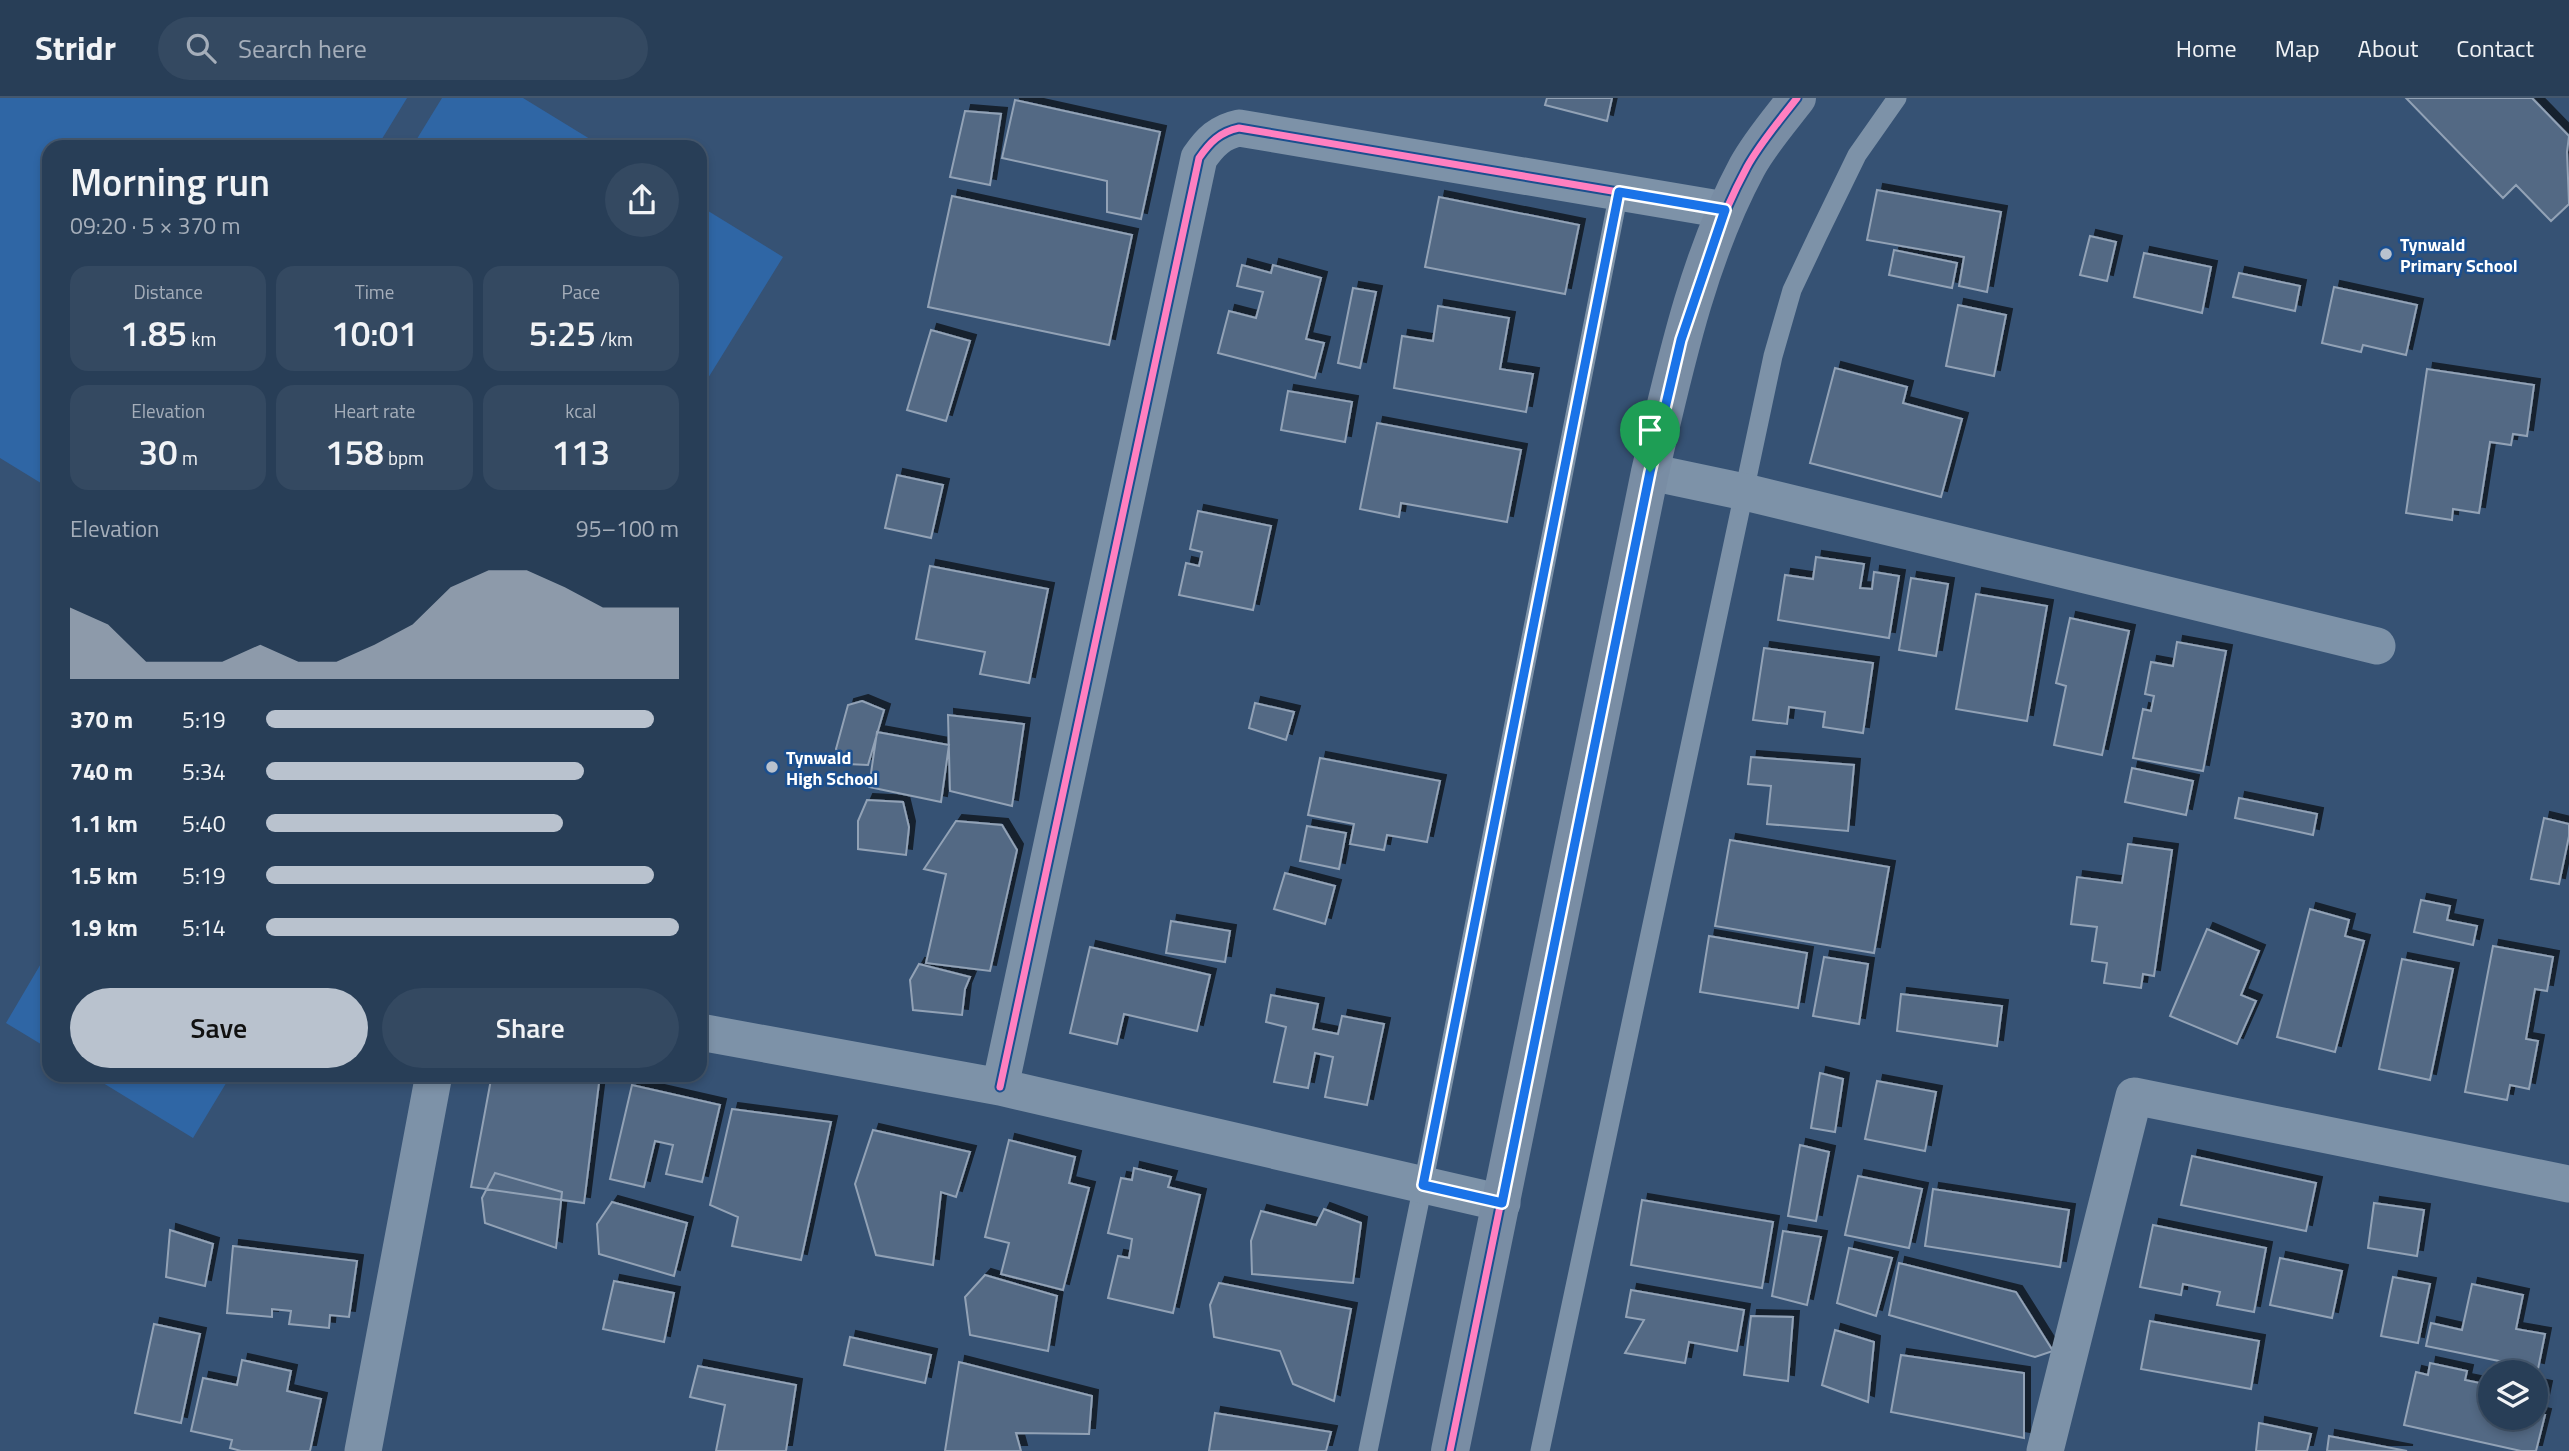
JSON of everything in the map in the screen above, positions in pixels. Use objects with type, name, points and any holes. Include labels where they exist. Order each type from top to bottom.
[{"type":"street","points":[[1450,1451],[1650,472],[1681,340],[1725,210],[1748,164],[1797,98]]},
{"type":"street","points":[[1000,1087],[1199,158],[1206,147],[1216,137],[1239,128],[1725,210]]},
{"type":"street","points":[[1650,472],[1745,492],[2377,646]]},
{"type":"street","points":[[707,1033],[1000,1087],[1502,1203]]},
{"type":"street","points":[[363,1451],[432,1082]]},
{"type":"street","points":[[2045,1451],[2134,1096],[2569,1184]]},
{"type":"lane","points":[[1540,1451],[1773,356],[1792,290],[1857,155],[1897,98]]},
{"type":"lane","points":[[1368,1451],[1619,192]]},
{"type":"shaded area","points":[[0,98],[407,98],[381,140],[42,140],[42,484],[0,458]]},
{"type":"shaded area","points":[[442,98],[523,98],[592,140],[416,140]]},
{"type":"shaded area","points":[[707,210],[783,257],[707,380]]},
{"type":"shaded area","points":[[42,962],[42,1045],[6,1023]]},
{"type":"shaded area","points":[[101,1082],[226,1082],[193,1138]]},
{"type":"building","points":[[1547,98],[1612,98],[1607,121],[1545,105]]},
{"type":"building","points":[[2406,98],[2532,98],[2569,136],[2569,204],[2551,221],[2516,185],[2503,198]]},
{"type":"building","points":[[1015,100],[1160,132],[1141,219],[1107,212],[1107,181],[1002,158]]},
{"type":"building","points":[[965,111],[1001,114],[990,185],[950,177]]},
{"type":"building","points":[[1877,190],[2001,212],[1987,292],[1959,286],[1964,257],[1867,240]]},
{"type":"building","points":[[952,196],[1132,235],[1109,345],[928,307]]},
{"type":"building","points":[[1439,197],[1579,225],[1565,294],[1425,267]]},
{"type":"building","points":[[2090,236],[2116,242],[2107,281],[2080,275]]},
{"type":"building","points":[[1894,250],[1957,263],[1952,288],[1889,275]]},
{"type":"building","points":[[2144,253],[2211,267],[2202,313],[2134,297]]},
{"type":"building","points":[[1242,265],[1271,273],[1273,265],[1321,278],[1306,339],[1324,343],[1315,378],[1218,353],[1229,311],[1256,318],[1263,292],[1237,286]]},
{"type":"building","points":[[2239,273],[2300,286],[2295,311],[2233,297]]},
{"type":"building","points":[[2334,287],[2417,305],[2406,355],[2363,345],[2361,352],[2322,343]]},
{"type":"building","points":[[1353,288],[1376,292],[1360,368],[1338,363]]},
{"type":"building","points":[[1958,305],[2006,315],[1994,376],[1946,366]]},
{"type":"building","points":[[1438,306],[1509,318],[1500,369],[1533,374],[1526,412],[1394,388],[1402,336],[1433,341]]},
{"type":"building","points":[[931,330],[970,341],[946,421],[907,410]]},
{"type":"building","points":[[1835,368],[1907,387],[1903,403],[1962,419],[1941,497],[1810,463]]},
{"type":"building","points":[[2427,369],[2534,385],[2527,436],[2513,434],[2511,445],[2490,442],[2479,513],[2453,509],[2452,520],[2406,513]]},
{"type":"building","points":[[1288,391],[1352,402],[1345,442],[1281,430]]},
{"type":"building","points":[[1377,423],[1521,450],[1507,522],[1401,503],[1399,517],[1360,509]]},
{"type":"building","points":[[897,475],[943,485],[931,538],[885,528]]},
{"type":"building","points":[[1198,511],[1271,526],[1253,610],[1179,595],[1186,563],[1199,566],[1202,552],[1190,549]]},
{"type":"building","points":[[1816,557],[1864,564],[1860,588],[1872,589],[1874,572],[1899,576],[1889,638],[1778,620],[1785,575],[1813,579]]},
{"type":"building","points":[[930,566],[1048,589],[1029,683],[980,674],[985,652],[916,639]]},
{"type":"building","points":[[1911,578],[1948,584],[1936,656],[1899,650]]},
{"type":"building","points":[[1976,594],[2047,606],[2027,721],[1956,709]]},
{"type":"building","points":[[2070,618],[2129,631],[2102,755],[2054,745],[2066,686],[2056,683]]},
{"type":"building","points":[[2177,642],[2226,651],[2203,771],[2133,758],[2143,709],[2151,711],[2154,696],[2145,694],[2151,662],[2173,666]]},
{"type":"building","points":[[1764,648],[1873,663],[1863,733],[1823,727],[1825,712],[1789,707],[1787,724],[1753,720]]},
{"type":"building","points":[[862,701],[884,710],[868,765],[847,764],[836,749],[848,705]]},
{"type":"building","points":[[1255,703],[1294,712],[1286,740],[1249,728]]},
{"type":"building","points":[[948,715],[1024,724],[1012,806],[950,791]]},
{"type":"building","points":[[877,732],[949,745],[941,802],[869,787]]},
{"type":"building","points":[[1751,757],[1854,765],[1848,831],[1767,824],[1771,786],[1748,784]]},
{"type":"building","points":[[1320,758],[1440,781],[1427,842],[1387,835],[1384,850],[1350,844],[1354,824],[1308,815]]},
{"type":"building","points":[[2132,768],[2193,781],[2186,815],[2125,802]]},
{"type":"building","points":[[2239,798],[2317,814],[2313,835],[2235,818]]},
{"type":"building","points":[[867,800],[903,802],[909,827],[906,855],[858,849],[858,821]]},
{"type":"building","points":[[2544,818],[2569,824],[2559,884],[2531,879]]},
{"type":"building","points":[[956,821],[1002,825],[1017,850],[990,971],[926,963],[946,874],[924,869]]},
{"type":"building","points":[[1307,826],[1346,833],[1339,869],[1300,861]]},
{"type":"building","points":[[1730,840],[1889,867],[1874,953],[1715,926]]},
{"type":"building","points":[[2128,844],[2172,850],[2154,976],[2143,974],[2141,988],[2104,983],[2107,963],[2092,961],[2097,927],[2071,924],[2077,877],[2122,883]]},
{"type":"building","points":[[1285,873],[1335,886],[1325,924],[1274,909]]},
{"type":"building","points":[[2421,900],[2450,906],[2447,920],[2477,926],[2473,945],[2414,932]]},
{"type":"building","points":[[2310,909],[2349,920],[2345,936],[2364,941],[2335,1052],[2277,1037]]},
{"type":"building","points":[[1171,921],[1230,931],[1225,962],[1166,953]]},
{"type":"building","points":[[2207,929],[2259,951],[2241,995],[2256,1001],[2237,1044],[2170,1016]]},
{"type":"building","points":[[1709,936],[1807,953],[1798,1008],[1700,992]]},
{"type":"building","points":[[2493,946],[2553,957],[2547,991],[2535,989],[2526,1039],[2538,1041],[2529,1089],[2510,1085],[2507,1100],[2465,1092]]},
{"type":"building","points":[[1090,947],[1210,975],[1197,1031],[1124,1014],[1117,1044],[1070,1033]]},
{"type":"building","points":[[1824,957],[1868,964],[1859,1024],[1813,1016]]},
{"type":"building","points":[[2402,959],[2453,969],[2430,1080],[2379,1069]]},
{"type":"building","points":[[919,964],[970,977],[965,989],[962,1015],[913,1010],[910,980]]},
{"type":"building","points":[[1901,994],[2002,1006],[1997,1046],[1897,1031]]},
{"type":"building","points":[[1271,995],[1318,1004],[1313,1029],[1338,1034],[1342,1016],[1384,1024],[1367,1105],[1325,1097],[1333,1057],[1315,1053],[1308,1088],[1274,1082],[1286,1027],[1266,1022]]},
{"type":"building","points":[[1820,1073],[1843,1079],[1835,1132],[1811,1128]]},
{"type":"building","points":[[1877,1081],[1936,1092],[1925,1151],[1865,1139]]},
{"type":"building","points":[[491,1082],[599,1082],[584,1203],[471,1187]]},
{"type":"building","points":[[632,1085],[720,1105],[702,1182],[666,1174],[673,1145],[655,1141],[644,1187],[610,1179]]},
{"type":"building","points":[[732,1109],[831,1122],[801,1260],[732,1246],[738,1217],[710,1205]]},
{"type":"building","points":[[873,1130],[970,1152],[956,1197],[941,1192],[933,1265],[876,1255],[855,1184]]},
{"type":"building","points":[[1009,1140],[1075,1157],[1069,1183],[1089,1188],[1063,1290],[1001,1274],[1009,1243],[985,1237]]},
{"type":"building","points":[[1800,1145],[1829,1152],[1816,1221],[1788,1216]]},
{"type":"building","points":[[2192,1156],[2316,1183],[2306,1231],[2181,1205]]},
{"type":"building","points":[[1134,1168],[1171,1177],[1168,1187],[1200,1195],[1173,1313],[1108,1298],[1118,1256],[1129,1258],[1132,1239],[1108,1233],[1121,1178],[1132,1180]]},
{"type":"building","points":[[495,1173],[562,1192],[556,1248],[485,1223],[482,1198]]},
{"type":"building","points":[[1858,1176],[1922,1189],[1909,1248],[1845,1235]]},
{"type":"building","points":[[1933,1189],[2069,1210],[2060,1267],[1925,1246]]},
{"type":"building","points":[[1642,1200],[1773,1222],[1762,1288],[1631,1265]]},
{"type":"building","points":[[612,1202],[687,1223],[674,1276],[599,1254],[597,1224]]},
{"type":"building","points":[[2374,1203],[2424,1210],[2417,1256],[2368,1248]]},
{"type":"building","points":[[1324,1209],[1361,1223],[1353,1283],[1252,1274],[1251,1241],[1261,1211],[1316,1225]]},
{"type":"building","points":[[2153,1225],[2266,1248],[2254,1312],[2217,1305],[2220,1292],[2183,1284],[2181,1295],[2140,1287]]},
{"type":"building","points":[[170,1230],[213,1244],[205,1286],[166,1277]]},
{"type":"building","points":[[1783,1231],[1821,1237],[1807,1305],[1772,1296]]},
{"type":"building","points":[[233,1246],[357,1261],[349,1317],[330,1315],[329,1328],[289,1324],[291,1311],[272,1309],[272,1317],[227,1313]]},
{"type":"building","points":[[1849,1248],[1892,1258],[1876,1316],[1837,1303]]},
{"type":"building","points":[[2280,1258],[2342,1271],[2332,1318],[2270,1305]]},
{"type":"building","points":[[1899,1263],[2016,1292],[2053,1351],[2035,1357],[1889,1315]]},
{"type":"building","points":[[985,1275],[1057,1296],[1048,1351],[970,1335],[965,1297]]},
{"type":"building","points":[[2393,1277],[2430,1284],[2418,1343],[2381,1336]]},
{"type":"building","points":[[614,1281],[674,1293],[664,1342],[603,1329]]},
{"type":"building","points":[[1219,1283],[1351,1309],[1334,1401],[1293,1384],[1280,1351],[1214,1337],[1210,1305]]},
{"type":"building","points":[[2472,1284],[2523,1295],[2516,1329],[2545,1334],[2540,1360],[2494,1360],[2426,1346],[2431,1323],[2462,1330]]},
{"type":"building","points":[[1631,1290],[1744,1310],[1737,1351],[1689,1342],[1685,1363],[1625,1353],[1644,1320],[1626,1317]]},
{"type":"building","points":[[1751,1316],[1793,1317],[1788,1381],[1744,1375]]},
{"type":"building","points":[[2150,1321],[2259,1341],[2251,1389],[2141,1369]]},
{"type":"building","points":[[154,1324],[200,1334],[181,1423],[135,1413]]},
{"type":"building","points":[[1835,1330],[1874,1342],[1868,1402],[1822,1385]]},
{"type":"building","points":[[850,1337],[931,1355],[925,1383],[844,1365]]},
{"type":"building","points":[[1901,1355],[2024,1373],[2024,1438],[1891,1412]]},
{"type":"building","points":[[242,1360],[291,1371],[287,1391],[321,1399],[310,1451],[241,1451],[230,1448],[232,1440],[191,1431],[203,1378],[237,1385]]},
{"type":"building","points":[[959,1362],[1092,1396],[1089,1434],[1016,1433],[1021,1451],[945,1451]]},
{"type":"building","points":[[2430,1363],[2467,1371],[2465,1380],[2478,1383],[2478,1430],[2541,1430],[2536,1451],[2521,1451],[2404,1425],[2416,1372],[2428,1375]]},
{"type":"building","points":[[698,1366],[796,1385],[786,1451],[716,1451],[725,1405],[690,1397]]},
{"type":"building","points":[[1215,1413],[1331,1432],[1326,1451],[1209,1451]]},
{"type":"building","points":[[2259,1423],[2311,1434],[2307,1451],[2256,1451]]},
{"type":"building","points":[[2329,1436],[2407,1451],[2327,1451]]},
{"type":"cycle path","points":[[1450,1451],[1650,472],[1678,355],[1701,277],[1729,203],[1752,158],[1797,98]]},
{"type":"cycle path","points":[[1000,1087],[1199,158],[1207,147],[1221,135],[1239,128],[1725,210]]},
{"type":"place","name":"Tynwald Primary School","points":[[2386,254]]},
{"type":"place","name":"Tynwald High School","points":[[772,767]]},
{"type":"route","points":[[1619,192],[1725,210],[1681,340],[1650,472],[1502,1203],[1423,1185],[1619,192]]}]
